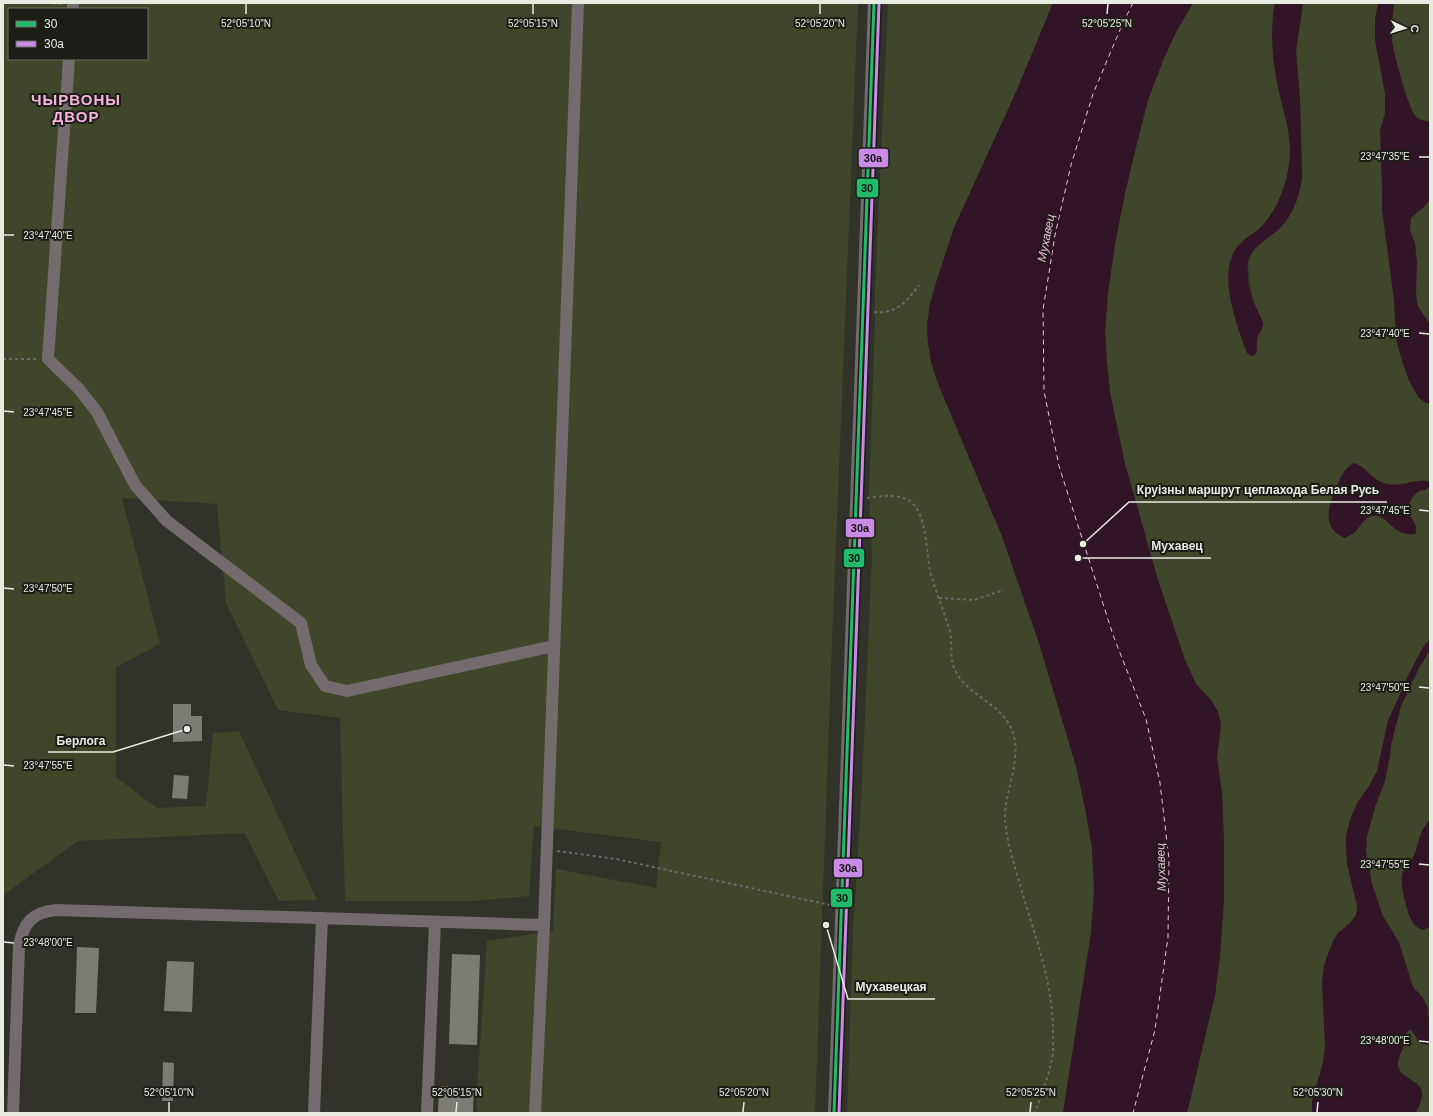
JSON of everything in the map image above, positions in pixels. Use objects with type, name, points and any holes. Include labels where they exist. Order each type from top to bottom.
[{"type":"street","points":[[535,1113],[544,925],[578,3]]},
{"type":"street","points":[[834,1113],[874,3]]},
{"type":"street","points":[[69,60],[48,359],[79,389],[97,412],[135,485],[167,521],[301,623],[311,665],[325,686],[347,691],[554,646]]},
{"type":"street","points":[[13,1113],[19,946],[21,935],[25,926],[38,914],[56,910],[544,925]]},
{"type":"street","points":[[314,1113],[322,918]]},
{"type":"street","points":[[427,1113],[435,922]]},
{"type":"path","points":[[862,310],[879,312],[902,306],[919,285]]},
{"type":"path","points":[[3,359],[48,359]]},
{"type":"path","points":[[856,499],[882,496],[898,497],[910,500],[917,508],[922,520],[926,539],[927,558],[932,579],[950,634],[954,668],[960,679],[969,689],[994,706],[1006,719],[1013,732],[1015,759],[1009,785],[1005,819],[1010,853],[1044,962],[1053,1020],[1053,1052],[1046,1082],[1035,1113]]},
{"type":"path","points":[[939,598],[974,600],[1004,590]]},
{"type":"path","points":[[546,850],[616,859],[842,908]]},
{"type":"green space","points":[[3,3],[858,3],[832,641],[815,1113],[478,1113],[476,1106],[487,941],[553,931],[556,869],[656,888],[661,842],[534,826],[529,896],[473,901],[345,901],[340,718],[278,710],[226,603],[217,504],[122,498],[160,644],[116,667],[116,777],[157,808],[206,806],[213,733],[239,731],[317,900],[279,901],[245,833],[78,841],[3,895]]},
{"type":"green space","points":[[888,3],[1053,3],[1016,92],[954,227],[930,304],[927,325],[931,362],[939,386],[1002,536],[1039,643],[1076,766],[1092,848],[1094,890],[1091,933],[1063,1113],[847,1113],[853,932],[862,784],[872,555],[869,490],[875,289]]},
{"type":"green space","points":[[1193,3],[1275,3],[1273,25],[1274,62],[1288,130],[1290,156],[1288,173],[1283,190],[1271,214],[1260,228],[1235,250],[1230,261],[1228,274],[1231,302],[1247,353],[1257,343],[1258,336],[1262,330],[1260,315],[1253,300],[1249,279],[1248,262],[1253,251],[1286,221],[1297,199],[1302,177],[1300,99],[1296,51],[1303,3],[1430,3],[1430,1113],[1187,1113],[1215,995],[1224,900],[1222,793],[1217,758],[1221,724],[1212,701],[1196,684],[1185,660],[1158,580],[1125,464],[1110,393],[1105,333],[1108,292],[1115,244],[1125,193],[1148,100],[1176,32]]},
{"type":"water","points":[[1053,3],[1193,3],[1176,32],[1148,100],[1125,193],[1115,244],[1108,292],[1105,333],[1110,393],[1125,464],[1158,580],[1185,660],[1196,684],[1212,701],[1218,712],[1221,724],[1217,758],[1222,793],[1224,842],[1224,900],[1220,957],[1215,995],[1187,1113],[1063,1113],[1091,933],[1094,890],[1092,848],[1085,808],[1076,766],[1039,643],[1002,536],[939,386],[931,362],[928,343],[927,325],[930,304],[954,228],[1016,92]]},
{"type":"water","points":[[1275,3],[1303,3],[1296,51],[1300,99],[1302,177],[1298,197],[1286,222],[1253,251],[1248,262],[1250,291],[1263,323],[1257,339],[1256,352],[1254,356],[1251,356],[1247,353],[1234,315],[1228,274],[1230,262],[1237,246],[1266,222],[1279,199],[1288,173],[1290,148],[1287,122],[1278,85],[1272,38]]},
{"type":"water","points":[[1378,3],[1394,3],[1392,40],[1395,56],[1409,104],[1416,117],[1422,120],[1430,121],[1430,199],[1426,205],[1411,218],[1410,230],[1415,243],[1417,263],[1417,302],[1419,308],[1430,325],[1430,404],[1419,398],[1409,381],[1396,339],[1394,300],[1382,210],[1380,130],[1385,113],[1385,94],[1375,40],[1375,19]]},
{"type":"water","points":[[1354,463],[1359,465],[1377,480],[1388,484],[1393,485],[1424,480],[1429,481],[1430,487],[1418,492],[1408,507],[1410,515],[1416,526],[1415,534],[1401,532],[1384,519],[1374,516],[1367,518],[1356,532],[1345,538],[1337,534],[1329,522],[1329,508],[1343,473]]},
{"type":"water","points":[[1430,639],[1430,650],[1419,668],[1401,706],[1391,745],[1385,781],[1375,807],[1367,837],[1366,851],[1372,884],[1383,916],[1399,942],[1413,987],[1423,998],[1428,1008],[1430,1040],[1428,1044],[1422,1044],[1411,1030],[1408,1031],[1405,1035],[1403,1048],[1398,1062],[1400,1071],[1415,1082],[1421,1089],[1421,1101],[1416,1113],[1312,1113],[1312,1101],[1323,1063],[1325,1046],[1322,983],[1324,965],[1333,941],[1338,933],[1350,923],[1356,915],[1357,906],[1347,864],[1346,836],[1350,820],[1357,803],[1377,771],[1388,721],[1408,676],[1423,647]]},
{"type":"water","points":[[1430,820],[1430,927],[1423,930],[1415,926],[1408,913],[1404,899],[1402,875],[1415,853],[1422,832]]},
{"type":"building","points":[[173,704],[191,704],[191,716],[202,716],[202,741],[173,742]]},
{"type":"building","points":[[174,775],[189,776],[187,799],[172,798]]},
{"type":"building","points":[[77,947],[99,948],[96,1013],[75,1013]]},
{"type":"building","points":[[452,954],[480,955],[477,1045],[449,1044]]},
{"type":"building","points":[[167,961],[194,962],[192,1012],[164,1011]]},
{"type":"building","points":[[163,1062],[174,1063],[173,1101],[162,1101]]},
{"type":"building","points":[[439,1086],[474,1087],[473,1113],[438,1113]]},
{"type":"ferry route","points":[[1133,3],[1122,25],[1093,94],[1071,165],[1055,235],[1043,310],[1044,391],[1059,466],[1113,635],[1146,719],[1160,783],[1169,859],[1168,937],[1155,1030],[1133,1113]]},
{"type":"transit line","name":"30","points":[[834,1113],[874,3]]},
{"type":"transit line","name":"30а","points":[[839,1113],[879,3]]},
{"type":"place","name":"Круізны маршрут цеплахода Белая Русь","points":[[1083,544]]},
{"type":"place","name":"Мухавец","points":[[1078,558]]},
{"type":"place","name":"Берлога","points":[[187,729]]},
{"type":"place","name":"Мухавецкая","points":[[826,925]]},
{"type":"district","name":"ЧЫРВОНЫ ДВОР","points":[[76,108]]}]
